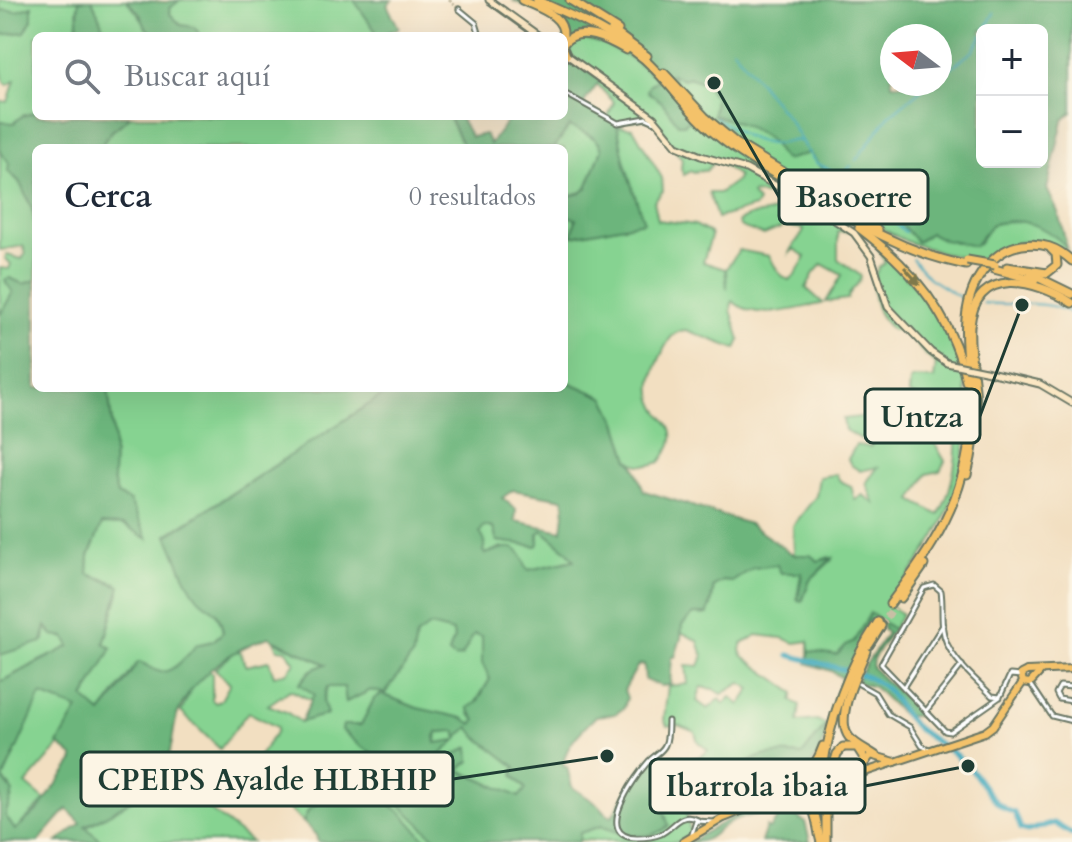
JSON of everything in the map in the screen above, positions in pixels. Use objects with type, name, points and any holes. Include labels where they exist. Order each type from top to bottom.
[{"type":"highway","points":[[522,0],[556,18],[562,24],[563,32]]},
{"type":"highway","points":[[537,0],[584,20],[626,45],[652,66],[701,123],[831,208],[898,245],[931,257],[995,267],[1032,279],[1072,299]]},
{"type":"highway","points":[[548,0],[590,18],[631,42]]},
{"type":"highway","points":[[570,0],[613,26],[705,117],[736,143],[899,241],[966,262]]},
{"type":"highway","points":[[568,42],[573,35],[581,34],[611,42],[639,59],[675,94]]},
{"type":"highway","points":[[831,208],[878,243],[907,270],[949,328],[967,387],[967,454]]},
{"type":"highway","points":[[995,267],[1042,273],[1052,271],[1057,265],[1056,254],[1034,244]]},
{"type":"highway","points":[[965,480],[973,420],[965,320],[975,283],[988,265],[1016,247],[1034,244],[1055,248],[1072,261]]},
{"type":"highway","points":[[1007,267],[1048,281],[1072,299]]},
{"type":"highway","points":[[969,374],[971,413],[967,454],[959,485],[942,528],[892,605],[937,546],[965,480],[975,432],[976,395],[970,331],[976,306],[993,288],[1018,281],[1072,299]]},
{"type":"highway","points":[[767,798],[803,779],[815,764],[842,691],[880,624],[844,698],[831,745],[825,786],[823,841]]},
{"type":"highway","points":[[866,651],[846,704],[843,723],[851,739],[877,756]]},
{"type":"highway","points":[[827,775],[826,745],[842,691]]},
{"type":"highway","points":[[827,775],[843,747],[857,747],[866,762]]},
{"type":"highway","points":[[823,841],[825,786]]},
{"type":"highway","points":[[721,819],[780,798],[800,799],[813,810],[823,841]]},
{"type":"main road","points":[[683,842],[721,819],[767,798],[895,762],[991,729],[1027,678],[1045,669],[1072,669]]},
{"type":"main road","points":[[855,774],[869,756],[895,762]]},
{"type":"main road","points":[[875,768],[879,762],[877,756]]},
{"type":"main road","points":[[866,762],[869,767],[875,768]]},
{"type":"street","points":[[489,0],[533,32]]},
{"type":"street","points":[[459,9],[476,23],[479,32]]},
{"type":"street","points":[[568,51],[659,122],[673,143],[682,149],[746,169],[854,233],[871,256],[888,307],[931,352],[947,363],[1040,384],[1072,403]]},
{"type":"street","points":[[568,95],[618,123],[641,118],[659,122]]},
{"type":"street","points":[[1000,697],[992,696],[962,665],[949,646],[943,625],[941,591],[934,585],[928,585],[881,662],[882,668],[945,731],[952,731],[1000,697],[1009,676],[1013,674],[1027,678],[1052,716],[1072,721]]},
{"type":"street","points":[[903,687],[943,625]]},
{"type":"street","points":[[926,711],[962,665]]},
{"type":"street","points":[[859,684],[875,693],[888,714],[914,731],[926,749],[941,747]]},
{"type":"street","points":[[1072,687],[1060,686],[1056,693],[1059,699],[1072,701]]},
{"type":"street","points":[[668,721],[666,744],[646,763],[617,811],[617,827],[620,833],[628,837],[653,837],[689,816],[702,830]]},
{"type":"street","points":[[910,757],[919,751],[921,744]]},
{"type":"street","points":[[696,823],[721,819]]},
{"type":"street","points":[[691,837],[696,823]]},
{"type":"green space","points":[[0,0],[79,0],[78,32],[32,32],[32,113],[13,123],[0,122],[0,101],[8,102],[15,80],[8,85],[4,82],[0,35],[25,32],[32,19],[32,6],[17,11],[0,10]]},
{"type":"green space","points":[[79,0],[92,0],[105,32],[77,32]]},
{"type":"green space","points":[[92,0],[126,0],[152,32],[105,32]]},
{"type":"green space","points":[[126,0],[180,0],[170,8],[170,14],[181,25],[194,27],[198,32],[152,32],[146,28],[140,14]]},
{"type":"green space","points":[[180,0],[354,0],[376,32],[198,32],[181,25],[170,14],[171,7]]},
{"type":"green space","points":[[354,0],[392,0],[387,5],[399,28],[376,32]]},
{"type":"green space","points":[[512,0],[1072,0],[1072,112],[1063,120],[1047,189],[1058,212],[1067,247],[1041,228],[1013,221],[991,225],[974,246],[944,240],[930,233],[917,242],[891,213],[843,180],[825,173],[809,153],[786,160],[772,142],[756,131],[713,115],[715,96],[702,82],[671,74],[692,115],[685,124],[678,124],[662,102],[647,91],[650,84],[658,80],[650,72],[607,44],[583,40],[572,42],[557,20]]},
{"type":"green space","points":[[32,6],[32,19],[25,32],[0,35],[1,10],[17,11]]},
{"type":"green space","points":[[585,39],[605,46],[650,73],[658,81],[649,93],[662,102],[679,124],[685,124],[692,115],[670,72],[683,79],[689,77],[702,82],[715,96],[713,115],[756,131],[772,142],[786,160],[809,153],[825,173],[843,180],[891,213],[920,241],[930,233],[978,244],[991,225],[1013,221],[1043,228],[1068,249],[1024,242],[1008,246],[984,260],[947,254],[908,242],[750,163],[788,188],[772,196],[753,193],[758,202],[755,207],[717,218],[709,193],[719,193],[738,176],[716,160],[706,171],[690,171],[684,175],[682,158],[655,123],[650,119],[625,121],[619,126],[633,128],[662,178],[663,191],[654,201],[658,220],[695,225],[710,233],[703,262],[725,269],[727,289],[726,269],[739,250],[769,256],[781,275],[789,280],[794,276],[806,257],[794,249],[789,254],[804,229],[785,226],[764,235],[741,227],[738,222],[804,198],[858,231],[838,232],[838,259],[861,276],[848,299],[826,302],[842,275],[822,264],[806,288],[823,303],[787,311],[752,311],[732,301],[731,310],[740,340],[736,349],[686,330],[675,334],[668,342],[652,381],[652,397],[671,429],[671,443],[660,462],[636,464],[629,460],[617,422],[605,398],[568,382],[568,215],[576,218],[573,236],[643,222],[623,156],[618,127],[608,116],[614,102],[569,55],[573,41]]},
{"type":"green space","points":[[568,57],[600,81],[583,104],[617,125],[626,169],[644,222],[572,236],[576,219],[568,216],[568,196],[587,188],[602,149],[597,140],[588,134],[569,126],[557,144],[490,144],[508,120],[568,120]]},
{"type":"green space","points":[[32,113],[32,120],[126,120],[102,144],[32,144],[32,209],[19,181],[8,171],[9,163],[0,151],[0,122],[14,123]]},
{"type":"green space","points":[[126,120],[450,120],[462,144],[102,144]]},
{"type":"green space","points":[[450,120],[461,120],[471,137],[485,134],[490,144],[462,144]]},
{"type":"green space","points":[[570,125],[597,140],[602,149],[587,187],[582,192],[568,196],[568,144],[557,144]]},
{"type":"green space","points":[[0,151],[9,163],[10,174],[27,194],[31,208],[32,281],[23,284],[10,278],[5,280],[13,292],[0,315],[0,268],[9,269],[11,264],[5,258],[7,255],[22,259],[26,253],[23,246],[0,250]]},
{"type":"green space","points":[[877,245],[933,308],[957,352],[963,374],[967,397],[965,445],[961,469],[946,515],[931,544],[888,605],[902,614],[893,629],[878,619],[859,651],[823,658],[809,653],[809,641],[795,643],[757,635],[742,644],[740,651],[743,656],[794,693],[792,701],[800,705],[798,722],[817,720],[826,725],[802,755],[769,755],[718,774],[684,774],[673,782],[666,767],[700,756],[708,750],[698,742],[695,732],[678,725],[667,726],[664,719],[668,686],[688,684],[686,665],[699,666],[703,656],[698,641],[681,632],[681,625],[694,614],[705,615],[711,607],[714,586],[723,581],[732,582],[753,568],[778,564],[787,573],[801,573],[797,598],[803,600],[810,580],[832,560],[829,557],[818,561],[810,555],[794,555],[793,526],[816,496],[819,477],[836,474],[840,481],[851,486],[855,500],[863,495],[874,503],[866,483],[878,467],[860,471],[848,459],[856,445],[872,445],[845,430],[843,419],[877,415],[925,420],[929,418],[928,413],[927,418],[911,416],[911,409],[927,409],[915,407],[916,399],[922,399],[909,394],[910,381],[912,378],[934,379],[936,364],[905,328],[892,330],[879,313],[873,285],[876,272],[885,263]],"holes":[[[947,419],[953,420],[956,455],[952,481],[939,515],[912,500],[927,474],[940,471],[945,461],[935,444]],[[741,683],[751,689],[740,705],[731,697],[724,704],[720,699],[708,709],[697,701],[701,687],[722,694]]]},
{"type":"green space","points":[[10,278],[23,284],[32,281],[32,392],[108,392],[114,441],[113,480],[117,495],[130,501],[148,539],[124,525],[102,524],[89,556],[88,574],[120,586],[104,644],[112,648],[84,698],[101,713],[138,662],[159,672],[167,671],[181,662],[196,645],[213,641],[223,632],[218,616],[190,586],[167,536],[388,392],[568,392],[568,382],[605,398],[644,491],[749,524],[794,555],[810,555],[818,561],[832,558],[810,580],[802,601],[798,600],[802,573],[781,573],[777,565],[753,568],[732,582],[723,581],[714,586],[708,614],[694,614],[682,625],[681,638],[675,657],[672,657],[670,685],[661,686],[645,680],[644,664],[638,665],[624,690],[627,698],[624,708],[615,714],[596,716],[571,744],[563,766],[567,767],[572,787],[612,816],[642,767],[661,755],[673,782],[682,774],[702,776],[721,773],[768,755],[802,755],[826,725],[820,750],[813,762],[783,788],[755,797],[739,795],[725,806],[716,808],[693,797],[667,802],[664,812],[669,826],[644,836],[627,835],[601,826],[580,833],[579,842],[439,842],[394,799],[414,778],[404,782],[394,777],[384,758],[360,746],[342,730],[343,725],[361,725],[374,699],[383,693],[371,690],[346,702],[344,687],[327,687],[323,702],[327,714],[301,722],[314,694],[299,684],[311,670],[326,664],[269,637],[227,657],[193,688],[178,713],[169,756],[158,773],[131,800],[85,826],[102,842],[57,842],[81,823],[67,809],[38,842],[0,842],[0,682],[70,646],[65,637],[53,635],[46,626],[42,642],[0,655],[0,315],[13,292],[6,279]],"holes":[[[513,490],[563,499],[562,531],[515,521],[516,509],[502,498]],[[484,526],[493,528],[497,541],[536,546],[542,530],[574,560],[529,570],[520,553],[512,548],[486,554],[480,532]],[[430,626],[453,632],[449,653],[455,658],[462,656],[474,634],[482,636],[482,663],[490,679],[477,702],[468,708],[476,720],[472,724],[463,718],[417,708],[384,695],[413,655],[416,636]],[[41,695],[78,709],[58,744],[74,760],[39,809],[15,830],[5,815],[13,792],[3,779]],[[469,727],[516,767],[513,775],[526,789],[519,797],[458,770],[470,761],[469,747],[438,765],[431,764],[456,740],[436,743],[438,732],[457,731],[457,739]]]},
{"type":"green space","points":[[108,392],[388,392],[167,535],[214,608],[223,632],[213,641],[196,645],[181,662],[166,671],[159,672],[138,662],[101,713],[84,699],[112,648],[104,645],[119,593],[117,583],[88,574],[89,556],[102,524],[124,525],[147,538],[117,495],[113,480],[114,441]]},
{"type":"green space","points":[[484,526],[493,528],[497,541],[536,546],[539,531],[542,530],[574,560],[528,570],[519,551],[501,547],[486,554],[483,552],[480,530]]},
{"type":"green space","points":[[870,613],[893,629],[873,659],[872,667],[909,702],[918,716],[904,716],[874,687],[856,682],[887,633],[884,627],[869,620],[846,679],[835,696],[842,678],[807,663],[810,651],[837,655],[854,641]]},
{"type":"green space","points":[[46,625],[49,632],[67,639],[68,649],[0,682],[0,655],[44,640]]},
{"type":"green space","points":[[427,626],[440,626],[453,632],[449,653],[462,656],[473,635],[477,633],[482,636],[482,663],[490,679],[469,713],[476,720],[471,724],[383,694],[374,699],[361,725],[349,725],[344,733],[380,758],[384,757],[388,767],[415,777],[395,799],[439,842],[428,842],[360,773],[334,772],[334,785],[318,804],[309,809],[303,822],[248,771],[277,727],[248,712],[220,749],[181,712],[192,688],[209,670],[212,674],[212,700],[216,703],[221,700],[230,684],[215,669],[235,652],[240,651],[246,666],[269,661],[274,676],[287,672],[295,663],[286,650],[278,649],[274,641],[326,664],[311,670],[300,683],[314,692],[313,701],[290,690],[268,705],[301,722],[327,714],[323,702],[327,687],[344,687],[346,702],[371,690],[384,693],[413,655],[416,636]]},
{"type":"green space","points":[[40,695],[79,708],[59,746],[26,784],[45,800],[15,830],[5,815],[12,797],[10,786],[3,779]]},
{"type":"green space","points":[[469,726],[476,736],[516,767],[513,775],[526,789],[519,797],[457,769],[470,761],[466,748],[438,765],[430,764],[452,743],[436,743],[437,733],[456,730],[459,736]]},
{"type":"green space","points":[[337,754],[381,796],[391,801],[389,804],[402,813],[428,842],[318,842],[316,835],[303,822],[309,809],[318,804],[334,785],[333,761]]},
{"type":"green space","points":[[160,771],[251,842],[102,842],[85,828],[140,795]]},
{"type":"green space","points":[[740,795],[753,798],[715,814],[686,815],[691,833],[679,842],[578,840],[580,833],[601,826],[627,834],[652,834],[669,826],[664,812],[667,802],[687,796],[700,798],[716,808],[725,806]]},
{"type":"green space","points":[[781,803],[807,808],[808,813],[784,809],[805,822],[810,842],[761,842],[766,827],[769,829],[777,819],[776,814],[771,814],[735,820],[708,838],[690,842],[745,812]]},
{"type":"waterway","points":[[988,24],[994,13]]},
{"type":"waterway","points":[[952,67],[976,46]]},
{"type":"waterway","points":[[733,49],[789,120],[816,163],[842,176],[858,197],[872,204],[905,232]]},
{"type":"waterway","points":[[856,160],[888,117],[913,96]]},
{"type":"waterway","points":[[716,118],[759,142],[800,141]]},
{"type":"waterway","points":[[843,174],[851,166]]},
{"type":"waterway","points":[[912,259],[929,278],[961,298]]},
{"type":"waterway","points":[[983,303],[1051,306],[1072,314]]},
{"type":"waterway","points":[[789,655],[849,671]]},
{"type":"waterway","points":[[859,674],[882,685],[917,728],[973,771],[993,799],[1015,813],[1021,829],[1027,831],[1054,823],[1072,834]]},
{"type":"tunnel","points":[[449,0],[459,9]]},
{"type":"tunnel","points":[[881,626],[894,607]]},
{"type":"place","name":"Basoerre","points":[[714,83]]},
{"type":"place","name":"Untza","points":[[1022,305]]},
{"type":"place","name":"CPEIPS Ayalde HLBHIP","points":[[607,756]]},
{"type":"place","name":"Ibarrola ibaia","points":[[968,766]]}]
